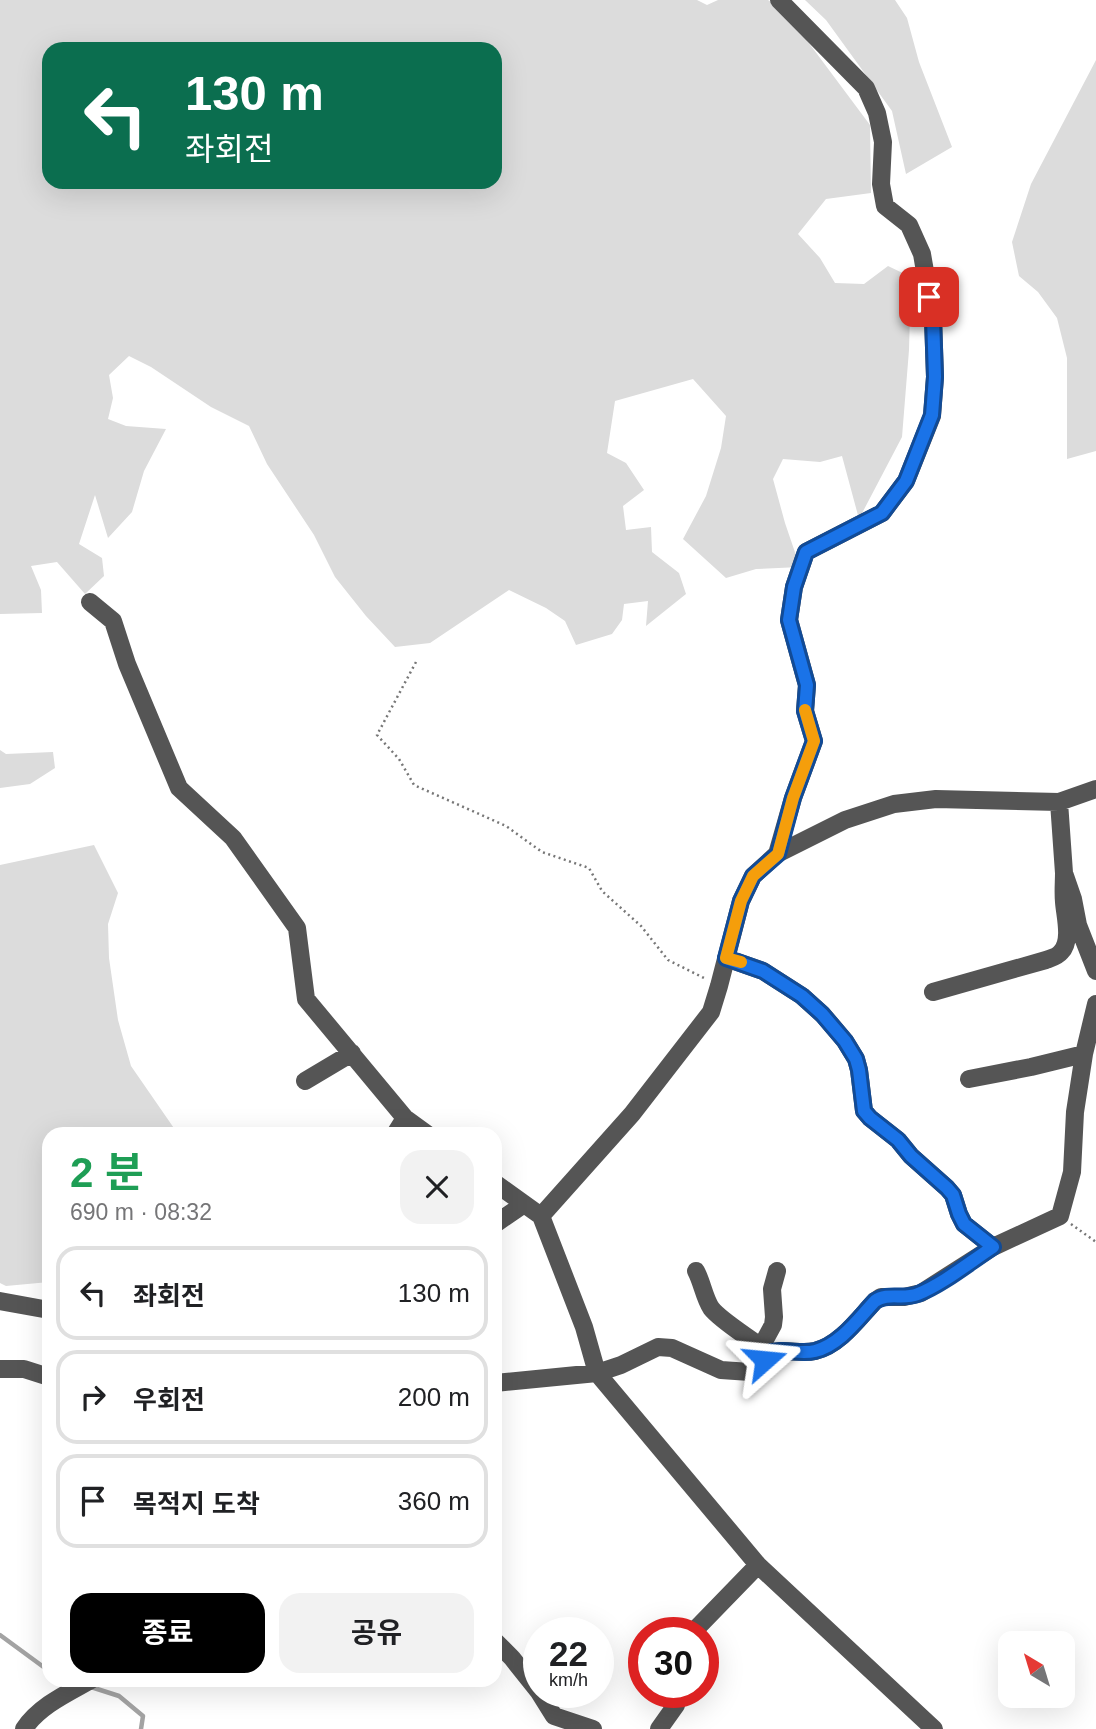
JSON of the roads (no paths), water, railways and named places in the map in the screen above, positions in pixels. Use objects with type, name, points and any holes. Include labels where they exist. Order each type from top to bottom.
[{"type":"street","points":[[778,854],[793,798],[814,741],[805,711],[807,685],[789,620],[794,587],[806,552],[882,513],[906,481],[932,415],[935,377],[933,318],[922,254],[909,225],[885,205],[881,184],[883,142],[877,113],[866,89],[779,0]]},
{"type":"street","points":[[90,602],[113,621],[127,664],[179,788],[233,838],[297,928],[306,999],[405,1118],[418,1127]]},
{"type":"street","points":[[541,1216],[632,1114],[710,1012],[741,901],[753,876],[778,854],[845,820],[894,804],[936,799],[1059,802],[1096,789]]},
{"type":"street","points":[[933,992],[1046,960],[1063,951],[1066,929],[1059,802]]},
{"type":"street","points":[[1064,873],[1086,948],[1096,971]]},
{"type":"street","points":[[726,958],[763,971],[802,996],[822,1014],[856,1059],[864,1111],[947,1188],[953,1195],[964,1224],[993,1247]]},
{"type":"street","points":[[696,1271],[712,1308],[763,1350],[815,1351],[839,1338],[881,1297],[904,1297],[921,1293],[993,1247],[1060,1216],[1072,1172],[1075,1112],[1084,1054],[1096,1004]]},
{"type":"street","points":[[305,1081],[352,1053]]},
{"type":"street","points":[[970,1079],[1084,1054]]},
{"type":"street","points":[[399,1127],[405,1118]]},
{"type":"street","points":[[502,1188],[541,1216],[583,1327],[597,1373],[758,1565],[934,1729]]},
{"type":"street","points":[[502,1219],[524,1204]]},
{"type":"street","points":[[502,1382],[597,1373],[658,1347],[672,1348],[721,1370],[750,1372],[765,1360],[763,1350],[773,1325],[772,1289],[777,1271]]},
{"type":"street","points":[[0,1301],[42,1309]]},
{"type":"street","points":[[0,1369],[24,1369],[42,1375]]},
{"type":"street","points":[[708,1617],[758,1565]]},
{"type":"street","points":[[502,1648],[523,1672]]},
{"type":"street","points":[[24,1729],[29,1721],[57,1699],[78,1687]]},
{"type":"street","points":[[549,1708],[554,1716],[593,1729]]},
{"type":"street","points":[[659,1729],[675,1708]]},
{"type":"waterway","points":[[0,1635],[42,1666]]},
{"type":"waterway","points":[[91,1687],[119,1696],[143,1716],[141,1729]]}]
